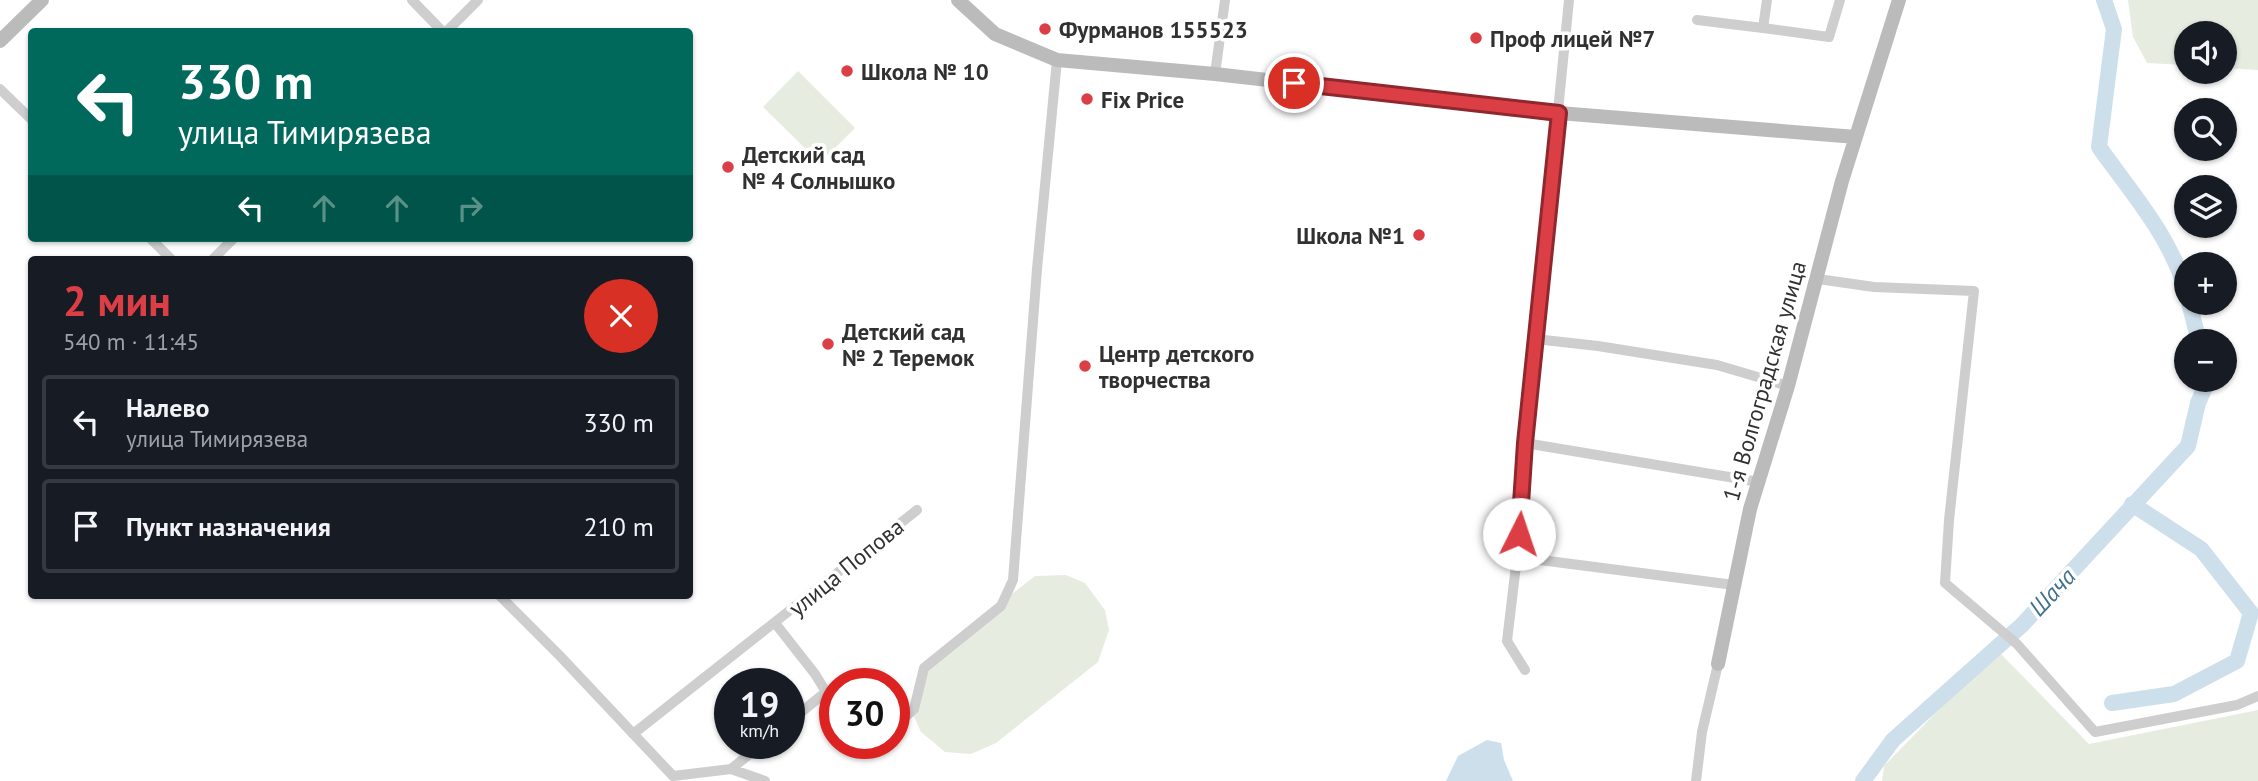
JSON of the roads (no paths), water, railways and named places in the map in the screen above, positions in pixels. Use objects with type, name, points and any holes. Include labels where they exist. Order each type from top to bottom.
[{"type":"street","points":[[0,41],[42,0]]},
{"type":"street","points":[[412,0],[441,28]]},
{"type":"street","points":[[449,28],[478,0]]},
{"type":"street","points":[[958,0],[995,34],[1057,60],[1215,74],[1559,113],[1856,137]]},
{"type":"street","points":[[1215,74],[1225,0]]},
{"type":"street","points":[[1525,670],[1507,641],[1569,0]]},
{"type":"street","points":[[1763,27],[1767,0]]},
{"type":"street","points":[[1697,20],[1829,37],[1840,0]]},
{"type":"street","name":"1-я Волгоградская улица","points":[[1696,781],[1702,732],[1750,509],[1788,386],[1842,181],[1899,0]]},
{"type":"street","points":[[910,713],[914,709],[924,667],[1001,606],[1013,580],[1037,269],[1057,60]]},
{"type":"street","points":[[0,89],[28,116]]},
{"type":"street","points":[[154,242],[168,256]]},
{"type":"street","points":[[216,256],[230,242]]},
{"type":"street","points":[[1818,279],[1874,287],[1974,291],[1949,520],[1945,583],[2017,644],[2095,732],[2237,705],[2258,696]]},
{"type":"street","points":[[1535,339],[1717,365],[1788,386]]},
{"type":"street","points":[[1525,443],[1759,482]]},
{"type":"street","name":"улица Попова","points":[[633,734],[917,510]]},
{"type":"street","points":[[1517,556],[1734,585]]},
{"type":"street","points":[[503,599],[673,776],[731,769],[765,781]]},
{"type":"street","name":"улица Попова","points":[[775,624],[826,692],[805,709]]},
{"type":"street","points":[[731,769],[743,759]]},
{"type":"water","points":[[1487,740],[1501,743],[1504,760],[1513,781],[1446,781],[1458,756]]},
{"type":"waterway","name":"Шача","points":[[2104,0],[2114,29],[2099,147],[2137,198],[2174,259]]},
{"type":"waterway","name":"Шача","points":[[2192,315],[2196,329]]},
{"type":"waterway","name":"Шача","points":[[1863,781],[1893,740],[2022,625],[2188,446],[2203,392]]},
{"type":"waterway","points":[[2112,703],[2174,694],[2237,661],[2251,613],[2201,549],[2132,504]]},
{"type":"place","name":"Фурманов 155523","points":[[1045,29]]},
{"type":"place","name":"Проф лицей №7","points":[[1476,38]]},
{"type":"place","name":"Школа № 10","points":[[847,71]]},
{"type":"place","name":"Fix Price","points":[[1087,99]]},
{"type":"place","name":"Детский сад № 4 Солнышко","points":[[728,167]]},
{"type":"place","name":"Школа №1","points":[[1419,235]]},
{"type":"place","name":"Детский сад № 2 Теремок","points":[[828,344]]},
{"type":"place","name":"Центр детского творчества","points":[[1085,366]]}]
